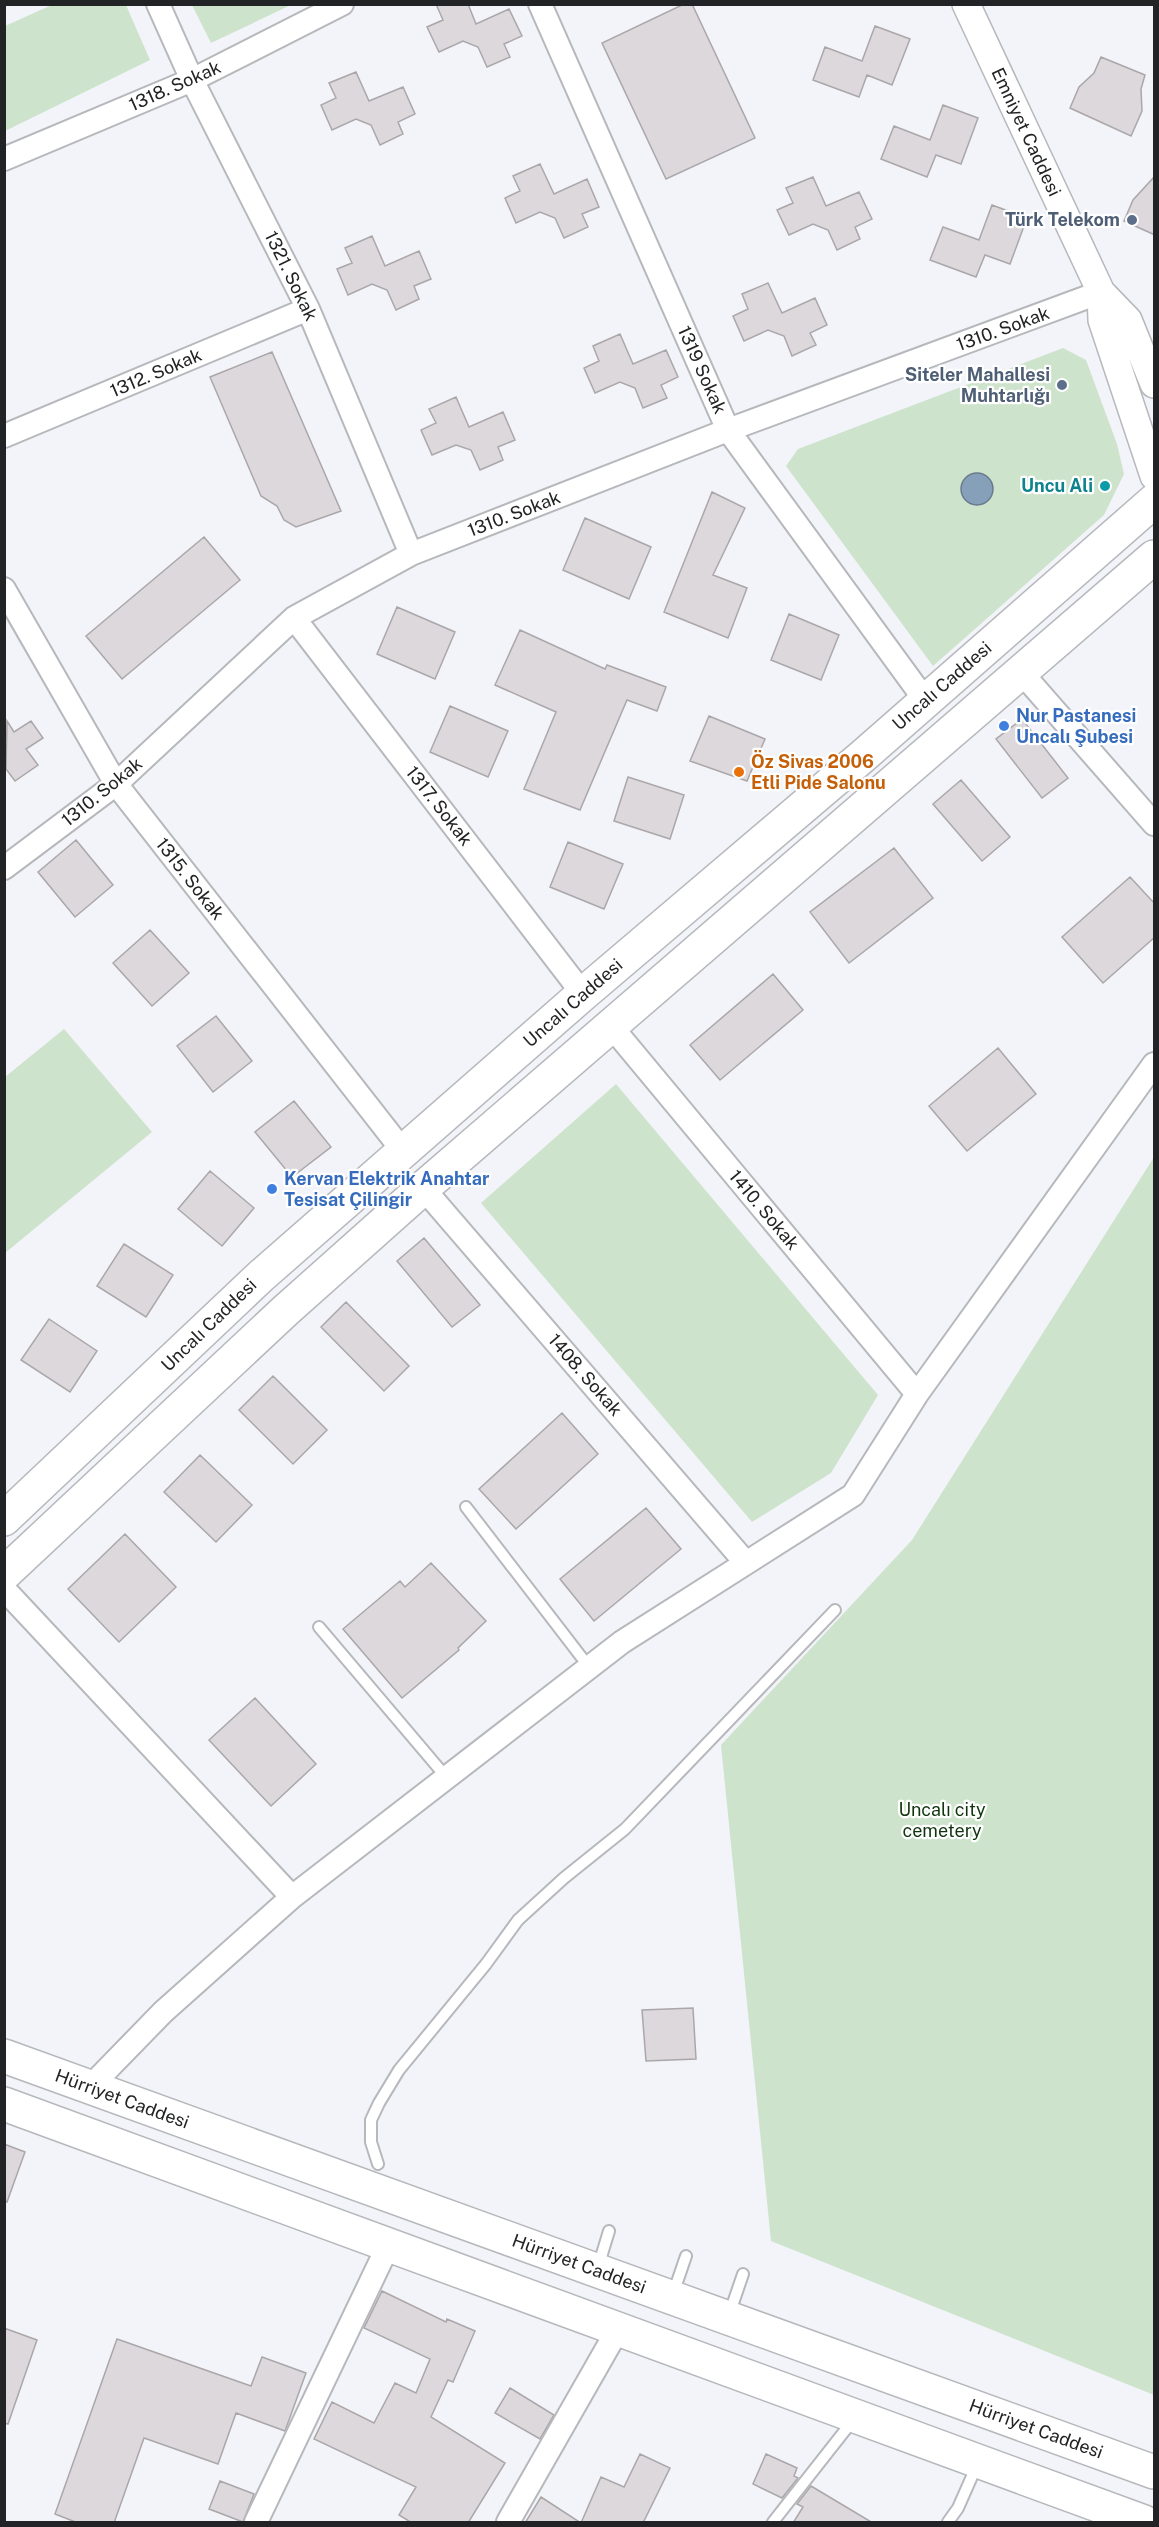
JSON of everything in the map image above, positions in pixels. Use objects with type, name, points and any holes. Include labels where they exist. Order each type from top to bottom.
[{"type":"main road","name":"Uncalı Caddesi","points":[[4,1519],[261,1276],[583,994],[1155,501]]},
{"type":"main road","points":[[4,1574],[285,1311],[423,1188],[1155,557]]},
{"type":"main road","name":"Hürriyet Caddesi","points":[[4,2056],[1155,2472]]},
{"type":"main road","points":[[4,2104],[1144,2523]]},
{"type":"street","name":"1321. Sokak","points":[[158,4],[192,80],[308,309],[411,554]]},
{"type":"street","name":"1318. Sokak","points":[[4,159],[192,80],[342,4]]},
{"type":"street","name":"1319 Sokak","points":[[540,4],[729,430],[925,700]]},
{"type":"street","name":"Emniyet Caddesi","points":[[966,4],[1101,292],[1128,320],[1155,384]]},
{"type":"street","name":"1310. Sokak","points":[[4,868],[116,784],[294,618],[411,554],[729,430],[1101,292]]},
{"type":"street","name":"Emniyet Caddesi","points":[[1101,292],[1102,320],[1155,476]]},
{"type":"street","name":"1312. Sokak","points":[[4,436],[308,309]]},
{"type":"street","name":"1315. Sokak","points":[[4,589],[116,784],[403,1152]]},
{"type":"street","name":"1317. Sokak","points":[[294,618],[583,994]]},
{"type":"street","points":[[1021,672],[1155,824]]},
{"type":"street","name":"1410. Sokak","points":[[611,1026],[917,1394]]},
{"type":"street","points":[[90,2087],[163,2012],[292,1897],[622,1642],[853,1496],[917,1394],[1155,1064]]},
{"type":"street","name":"1408. Sokak","points":[[423,1188],[746,1563]]},
{"type":"street","points":[[4,1589],[292,1897]]},
{"type":"street","points":[[256,2523],[388,2246]]},
{"type":"street","points":[[508,2523],[617,2331]]},
{"type":"lane","points":[[466,1507],[590,1667]]},
{"type":"lane","points":[[378,2164],[371,2142],[371,2120],[379,2103],[399,2070],[486,1964],[518,1920],[564,1878],[625,1829],[835,1610]]},
{"type":"lane","points":[[319,1627],[447,1778]]},
{"type":"lane","points":[[597,2270],[609,2231]]},
{"type":"lane","points":[[672,2297],[686,2256]]},
{"type":"lane","points":[[728,2318],[743,2274]]},
{"type":"lane","points":[[773,2523],[855,2417]]},
{"type":"lane","points":[[948,2523],[958,2508],[978,2462]]},
{"type":"green space","points":[[54,4],[126,5],[150,60],[5,131],[5,26]]},
{"type":"green space","points":[[192,5],[291,5],[211,43]]},
{"type":"green space","points":[[1063,348],[1086,360],[1117,444],[1124,474],[1104,515],[933,666],[786,466],[798,449]]},
{"type":"green space","points":[[64,1029],[152,1132],[5,1253],[5,1077]]},
{"type":"green space","points":[[616,1084],[878,1395],[831,1473],[752,1522],[481,1203]]},
{"type":"green space","name":"Uncalı city cemetery","points":[[1154,1157],[1154,2395],[771,2241],[721,1745],[912,1540]]},
{"type":"water","points":[[977,473],[989,477],[993,489],[989,501],[977,505],[965,501],[961,489],[965,477]]},
{"type":"building","points":[[436,4],[468,4],[476,24],[509,9],[522,36],[504,44],[510,57],[487,67],[478,47],[463,41],[439,52],[427,27],[443,20]]},
{"type":"building","points":[[684,4],[692,4],[755,138],[666,179],[602,43]]},
{"type":"building","points":[[875,26],[910,39],[892,85],[867,75],[859,97],[813,80],[825,47],[862,61]]},
{"type":"building","points":[[1101,57],[1145,75],[1141,89],[1142,111],[1131,136],[1070,108],[1079,87],[1094,73]]},
{"type":"building","points":[[356,72],[369,101],[403,87],[415,114],[398,122],[403,134],[380,145],[371,125],[356,119],[332,130],[321,105],[336,98],[329,83]]},
{"type":"building","points":[[943,105],[978,118],[961,164],[936,155],[927,177],[881,159],[894,126],[930,140]]},
{"type":"building","points":[[540,164],[554,194],[587,179],[599,207],[582,214],[588,227],[564,238],[555,218],[540,212],[516,223],[505,198],[520,191],[513,176]]},
{"type":"building","points":[[1155,176],[1155,235],[1124,221],[1133,200]]},
{"type":"building","points":[[813,177],[826,206],[859,192],[872,219],[855,227],[860,239],[837,250],[828,230],[813,224],[789,235],[777,210],[793,203],[786,188]]},
{"type":"building","points":[[992,205],[1027,218],[1010,264],[985,255],[976,277],[930,260],[943,227],[979,240]]},
{"type":"building","points":[[372,236],[385,266],[419,251],[431,279],[414,286],[419,299],[396,310],[387,290],[372,284],[348,295],[337,269],[352,263],[345,248]]},
{"type":"building","points":[[768,283],[782,313],[815,298],[827,325],[810,333],[816,345],[792,356],[784,336],[768,330],[744,341],[733,316],[748,309],[742,294]]},
{"type":"building","points":[[620,334],[633,364],[666,350],[678,377],[661,385],[667,398],[643,408],[635,388],[620,382],[595,393],[584,368],[599,361],[593,346]]},
{"type":"building","points":[[272,352],[341,511],[296,527],[284,520],[277,506],[261,496],[210,377]]},
{"type":"building","points":[[456,397],[469,427],[503,412],[515,440],[498,447],[503,460],[480,470],[471,450],[456,445],[432,455],[421,430],[436,423],[429,409]]},
{"type":"building","points":[[712,492],[745,508],[713,575],[747,588],[728,638],[664,612]]},
{"type":"building","points":[[585,518],[651,547],[629,599],[563,570]]},
{"type":"building","points":[[204,537],[240,580],[122,679],[86,636]]},
{"type":"building","points":[[397,607],[455,632],[435,679],[377,654]]},
{"type":"building","points":[[789,614],[839,635],[821,680],[771,660]]},
{"type":"building","points":[[520,630],[605,669],[607,665],[666,687],[657,711],[627,700],[580,810],[524,789],[556,712],[495,685]]},
{"type":"building","points":[[450,706],[508,731],[488,777],[430,752]]},
{"type":"building","points":[[709,716],[765,739],[747,781],[690,761]]},
{"type":"building","points":[[1022,719],[1068,778],[1042,798],[996,739]]},
{"type":"building","points":[[7,721],[14,732],[31,721],[43,738],[26,749],[38,765],[15,781],[6,769]]},
{"type":"building","points":[[628,777],[684,795],[670,839],[614,821]]},
{"type":"building","points":[[961,780],[1010,837],[982,861],[933,804]]},
{"type":"building","points":[[76,840],[113,885],[75,917],[38,872]]},
{"type":"building","points":[[568,842],[623,864],[604,909],[550,887]]},
{"type":"building","points":[[894,848],[933,898],[849,963],[810,912]]},
{"type":"building","points":[[1130,877],[1155,904],[1155,937],[1103,983],[1062,937]]},
{"type":"building","points":[[150,930],[189,973],[152,1006],[113,963]]},
{"type":"building","points":[[773,974],[803,1010],[720,1080],[690,1045]]},
{"type":"building","points":[[216,1016],[252,1061],[213,1092],[177,1046]]},
{"type":"building","points":[[998,1048],[1036,1094],[967,1151],[929,1106]]},
{"type":"building","points":[[294,1101],[331,1147],[292,1177],[255,1132]]},
{"type":"building","points":[[210,1171],[254,1208],[222,1246],[178,1209]]},
{"type":"building","points":[[424,1238],[480,1305],[452,1327],[397,1261]]},
{"type":"building","points":[[124,1244],[173,1275],[146,1317],[97,1286]]},
{"type":"building","points":[[346,1302],[409,1366],[384,1391],[321,1327]]},
{"type":"building","points":[[49,1319],[97,1351],[70,1392],[21,1360]]},
{"type":"building","points":[[273,1376],[327,1430],[293,1464],[239,1410]]},
{"type":"building","points":[[562,1413],[598,1454],[516,1529],[479,1489]]},
{"type":"building","points":[[200,1455],[252,1505],[216,1542],[164,1492]]},
{"type":"building","points":[[646,1508],[681,1549],[594,1621],[560,1579]]},
{"type":"building","points":[[125,1534],[176,1587],[119,1642],[68,1589]]},
{"type":"building","points":[[431,1563],[486,1621],[458,1648],[459,1650],[402,1698],[343,1629],[400,1581],[405,1587]]},
{"type":"building","points":[[255,1698],[316,1764],[271,1806],[209,1740]]},
{"type":"building","points":[[693,2008],[696,2059],[646,2061],[642,2010]]},
{"type":"building","points":[[4,2144],[25,2152],[7,2202],[4,2201]]},
{"type":"building","points":[[382,2291],[446,2322],[447,2319],[475,2331],[453,2382],[448,2380],[431,2417],[505,2463],[468,2523],[412,2523],[399,2515],[416,2487],[314,2439],[332,2402],[374,2423],[395,2383],[416,2393],[430,2359],[364,2328]]},
{"type":"building","points":[[4,2328],[37,2340],[8,2424],[4,2423]]},
{"type":"building","points":[[117,2339],[251,2386],[262,2357],[306,2373],[285,2431],[236,2413],[218,2464],[144,2438],[114,2523],[78,2523],[55,2514]]},
{"type":"building","points":[[510,2388],[554,2415],[540,2439],[495,2413]]},
{"type":"building","points":[[640,2454],[670,2468],[643,2523],[581,2523],[601,2477],[624,2487]]},
{"type":"building","points":[[766,2454],[797,2468],[794,2476],[798,2478],[782,2498],[753,2484]]},
{"type":"building","points":[[220,2481],[254,2494],[243,2522],[209,2509]]},
{"type":"building","points":[[811,2486],[873,2523],[793,2523],[803,2507],[797,2504]]},
{"type":"building","points":[[541,2497],[581,2523],[525,2523]]},
{"type":"place","name":"Türk Telekom","points":[[1132,220]]},
{"type":"place","name":"Siteler Mahallesi Muhtarlığı","points":[[1062,385]]},
{"type":"place","name":"Uncu Ali","points":[[1105,486]]},
{"type":"place","name":"Nur Pastanesi Uncalı Şubesi","points":[[1004,726]]},
{"type":"place","name":"Öz Sivas 2006 Etli Pide Salonu","points":[[739,772]]},
{"type":"place","name":"Kervan Elektrik Anahtar Tesisat Çilingir","points":[[272,1189]]}]
